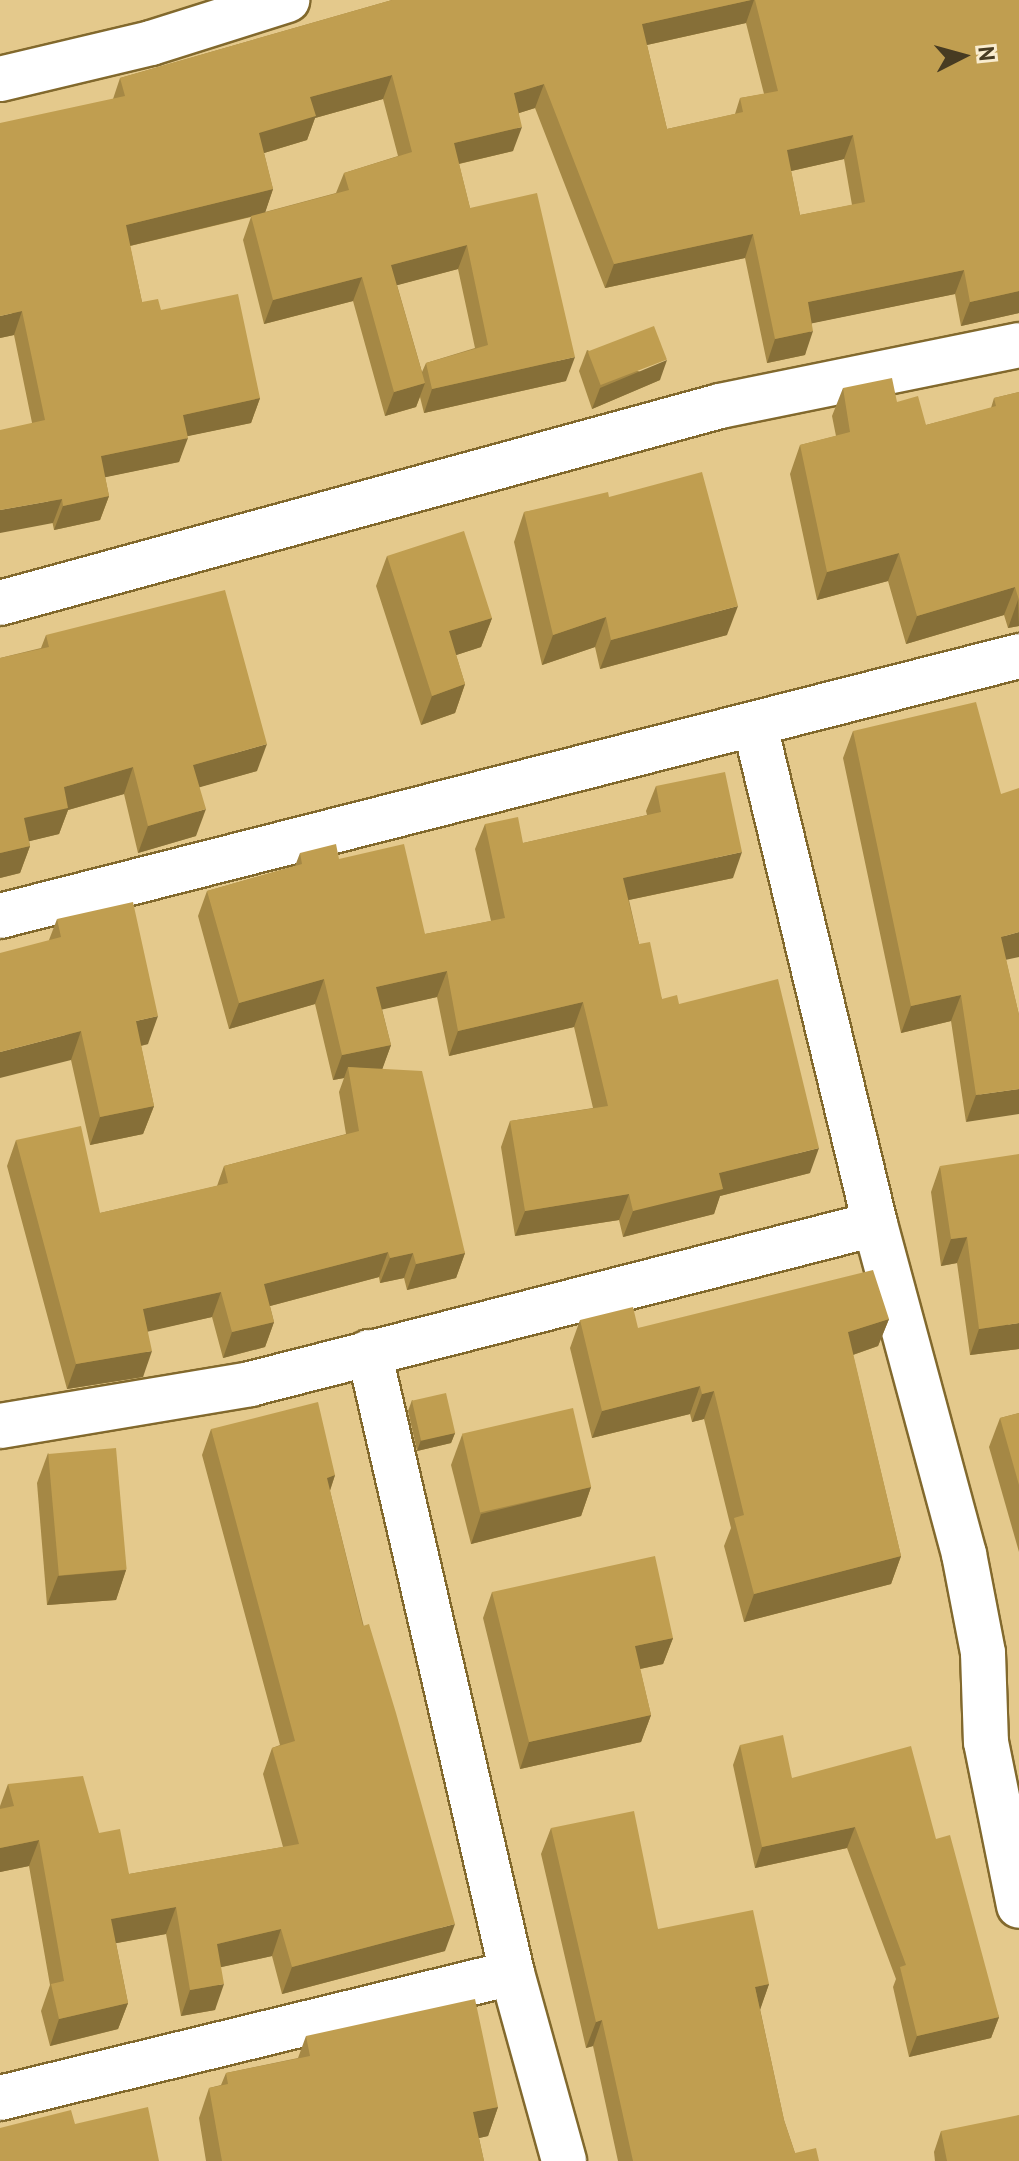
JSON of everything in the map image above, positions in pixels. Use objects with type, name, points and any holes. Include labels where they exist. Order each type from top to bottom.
[{"type":"street","points":[[0,79],[151,43],[287,0]]},
{"type":"street","points":[[0,603],[720,406],[1019,345]]},
{"type":"street","points":[[0,916],[755,726],[1019,656]]},
{"type":"street","points":[[755,726],[875,1224],[964,1554],[983,1653],[986,1742],[1019,1906]]},
{"type":"street","points":[[0,1426],[250,1384],[875,1224]]},
{"type":"street","points":[[369,1352],[512,1973],[564,2161]]},
{"type":"street","points":[[0,2098],[512,1973]]},
{"type":"building","points":[[392,0],[751,0],[642,24],[667,129],[743,112],[740,98],[778,91],[755,0],[1019,0],[1019,291],[970,302],[964,270],[808,302],[813,331],[775,339],[753,234],[614,264],[544,84],[514,93],[522,127],[454,143],[470,208],[537,193],[575,357],[432,389],[426,363],[488,345],[467,245],[391,265],[425,383],[394,392],[362,277],[273,300],[251,216],[349,190],[344,173],[412,152],[392,75],[310,97],[316,116],[259,133],[273,189],[126,225],[142,302],[158,299],[161,310],[238,294],[260,398],[183,415],[188,438],[101,456],[109,496],[63,506],[62,499],[0,510],[0,430],[45,420],[22,311],[0,316],[0,123],[125,96],[120,78]],"holes":[[[853,135],[865,202],[800,215],[787,150]]]},
{"type":"building","points":[[654,326],[667,360],[601,385],[588,351]]},
{"type":"building","points":[[892,378],[897,402],[918,396],[926,425],[996,406],[994,398],[1019,392],[1019,600],[1015,587],[917,616],[899,553],[827,572],[800,445],[850,432],[843,388]]},
{"type":"building","points":[[702,472],[738,606],[611,640],[606,617],[553,635],[524,512],[608,492],[609,497]]},
{"type":"building","points":[[464,531],[492,618],[449,631],[465,684],[432,696],[387,556]]},
{"type":"building","points":[[225,590],[267,744],[193,765],[206,809],[148,826],[133,767],[64,787],[68,808],[24,818],[30,846],[0,853],[0,658],[49,647],[46,635]]},
{"type":"building","points":[[976,702],[1001,794],[1019,788],[1019,932],[1001,937],[1019,1015],[1019,1089],[976,1095],[961,995],[911,1006],[853,731]]},
{"type":"building","points":[[725,772],[742,852],[623,878],[639,944],[650,942],[662,999],[677,995],[679,1004],[778,979],[819,1148],[719,1173],[723,1189],[633,1211],[629,1194],[525,1211],[510,1121],[608,1106],[583,1002],[458,1031],[447,971],[376,987],[391,1045],[342,1055],[324,979],[239,1003],[207,891],[302,864],[300,853],[336,844],[339,859],[404,844],[425,934],[505,918],[485,824],[518,817],[523,843],[661,812],[656,786]]},
{"type":"building","points":[[133,902],[158,1016],[136,1021],[154,1106],[100,1117],[81,1031],[0,1052],[0,953],[61,937],[57,919]]},
{"type":"building","points":[[348,1067],[422,1071],[465,1253],[416,1264],[413,1253],[390,1258],[388,1252],[264,1284],[274,1322],[232,1332],[221,1292],[143,1309],[152,1351],[76,1364],[16,1140],[81,1126],[100,1213],[228,1183],[224,1166],[359,1131]]},
{"type":"building","points":[[1019,1154],[1019,1323],[979,1329],[967,1237],[951,1239],[940,1166]]},
{"type":"building","points":[[873,1270],[889,1319],[848,1332],[901,1556],[754,1594],[734,1518],[744,1515],[714,1391],[702,1394],[700,1386],[602,1411],[580,1320],[633,1307],[638,1328]]},
{"type":"building","points":[[446,1393],[455,1433],[421,1441],[412,1401]]},
{"type":"building","points":[[318,1402],[335,1475],[327,1478],[363,1626],[369,1624],[455,1924],[292,1967],[281,1929],[217,1944],[224,1984],[190,1990],[176,1907],[111,1919],[128,2003],[59,2019],[51,1984],[64,1981],[39,1840],[0,1848],[0,1809],[14,1806],[8,1784],[83,1776],[99,1833],[120,1829],[129,1874],[299,1844],[272,1748],[295,1741],[211,1429]]},
{"type":"building","points":[[573,1408],[591,1487],[480,1513],[462,1434]]},
{"type":"building","points":[[1019,1413],[1019,1485],[1000,1418]]},
{"type":"building","points":[[116,1448],[127,1570],[59,1575],[48,1454]]},
{"type":"building","points":[[655,1556],[673,1638],[635,1646],[651,1715],[529,1742],[492,1592]]},
{"type":"building","points":[[783,1735],[792,1778],[911,1746],[936,1839],[950,1835],[999,2017],[917,2036],[900,1967],[906,1965],[855,1827],[762,1847],[740,1745]]},
{"type":"building","points":[[634,1811],[658,1929],[753,1910],[769,1984],[755,1987],[784,2120],[795,2153],[816,2148],[819,2161],[633,2161],[602,2020],[596,2022],[551,1828]]},
{"type":"building","points":[[475,1999],[498,2107],[473,2112],[484,2161],[222,2161],[209,2088],[228,2084],[226,2073],[310,2056],[306,2036]]},
{"type":"building","points":[[148,2107],[159,2161],[0,2161],[0,2128],[71,2110],[75,2124]]},
{"type":"building","points":[[1019,2115],[1019,2161],[947,2161],[941,2131]]}]
